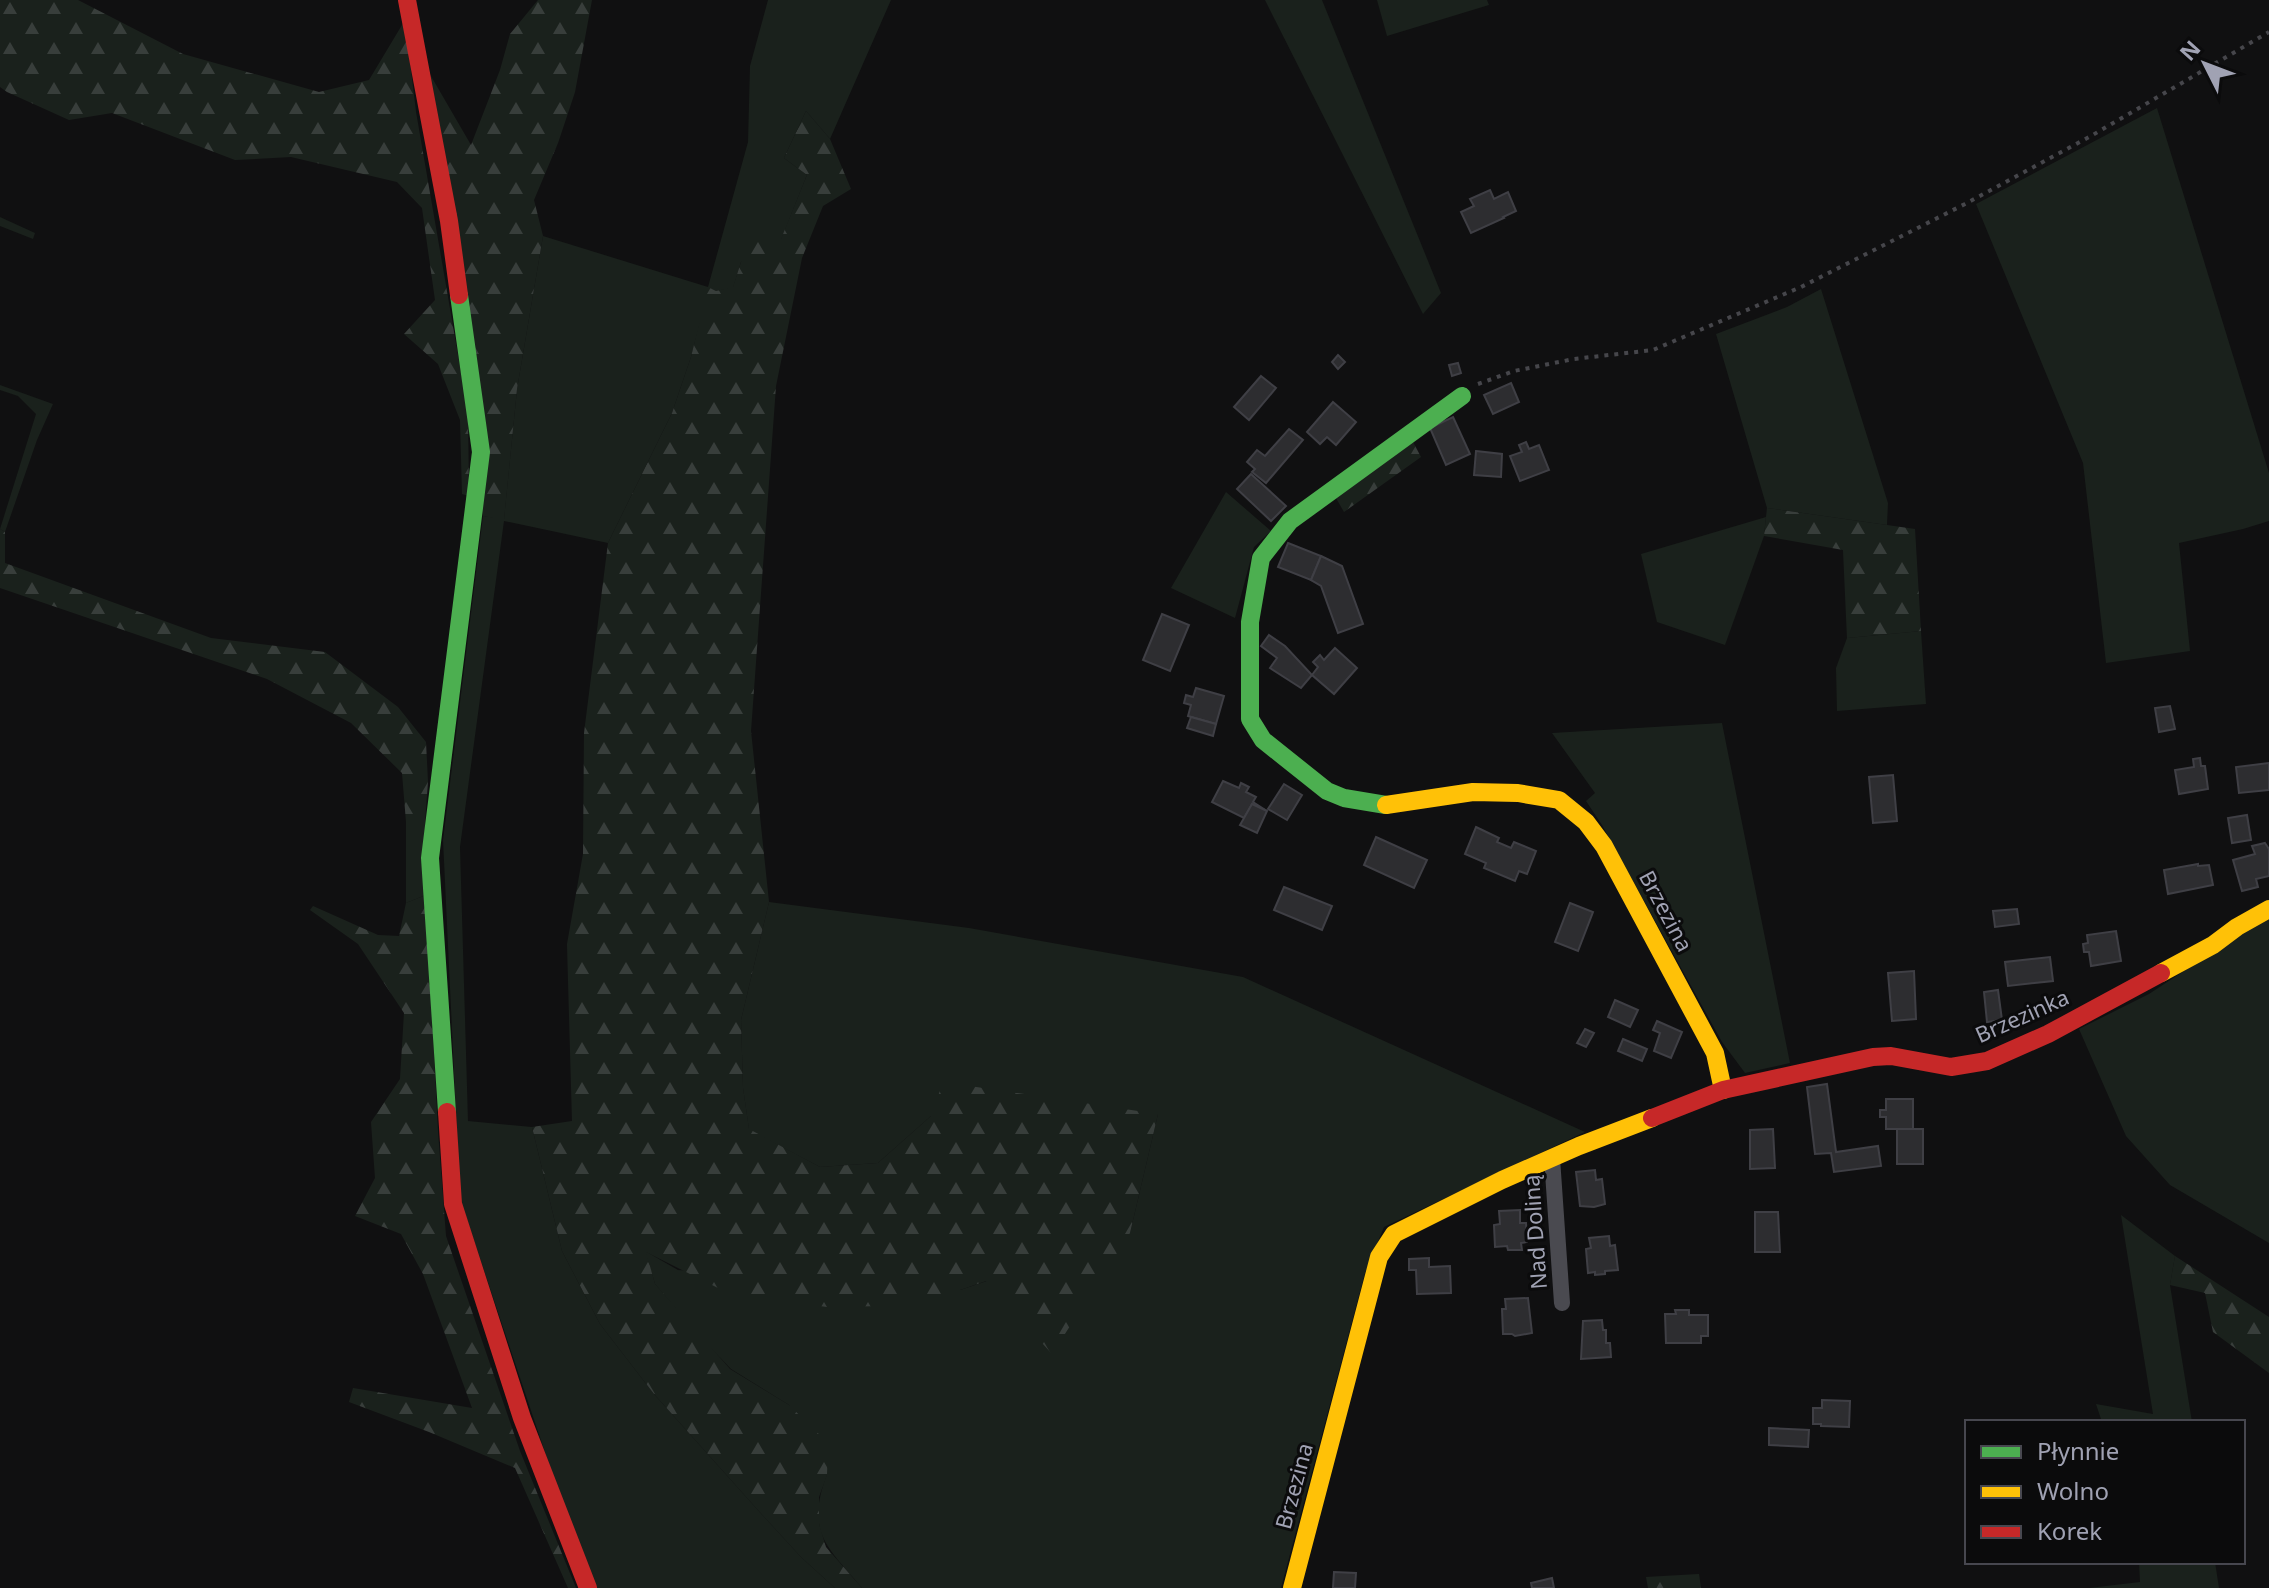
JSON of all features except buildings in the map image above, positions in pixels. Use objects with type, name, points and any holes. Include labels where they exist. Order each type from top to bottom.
[{"type":"street","points":[[407,0],[449,221],[481,452],[430,858],[453,1204],[522,1418],[588,1588]]},
{"type":"street","name":"Brzezina","points":[[1292,1588],[1379,1257],[1387,1242],[1394,1234],[1502,1180],[1723,1090],[1715,1053],[1604,846],[1586,822],[1559,800],[1518,793],[1473,792],[1382,805],[1344,798],[1327,791],[1263,740],[1250,719],[1250,622],[1261,558],[1290,521],[1462,396]]},
{"type":"street","name":"Brzezinka","points":[[1723,1090],[1873,1057],[1891,1056],[1951,1067],[1987,1061],[2048,1034],[2213,945],[2269,909]]},
{"type":"street","name":"Nad Doliną","points":[[1552,1158],[1562,1303]]},
{"type":"path","points":[[1462,396],[1481,381],[1514,371],[1574,359],[1653,350],[1801,287],[2063,151],[2269,32]]},
{"type":"green space","points":[[0,0],[78,0],[183,54],[319,92],[369,80],[405,20],[416,112],[468,413],[469,496],[462,494],[460,420],[438,364],[404,334],[435,300],[422,208],[397,182],[291,157],[235,160],[112,113],[69,120],[7,92],[0,87]]},
{"type":"green space","points":[[538,0],[592,0],[575,92],[534,200],[543,236],[517,389],[504,520],[483,516],[428,71],[471,145],[500,70],[510,34]]},
{"type":"green space","points":[[768,0],[891,0],[830,139],[806,111],[784,158],[807,175],[781,240],[741,262],[733,288],[716,291],[709,288],[672,413],[608,543],[504,521],[460,847],[468,1121],[532,1127],[562,1251],[600,1324],[654,1394],[801,1557],[835,1588],[593,1588],[460,1199],[443,840],[483,516],[504,519],[517,389],[543,236],[708,287],[748,142],[750,66]]},
{"type":"green space","points":[[1265,0],[1322,0],[1441,293],[1423,314]]},
{"type":"green space","points":[[1377,0],[1487,0],[1489,5],[1387,36]]},
{"type":"green space","points":[[2157,108],[2269,473],[2269,521],[2179,543],[2190,651],[2106,663],[2083,463],[1976,204]]},
{"type":"green space","points":[[806,111],[830,139],[851,189],[823,206],[802,258],[776,386],[751,731],[769,902],[741,1020],[743,1088],[749,1129],[820,1167],[878,1163],[931,1116],[943,1082],[1158,1114],[1130,1233],[1052,1354],[986,1281],[888,1306],[827,1307],[730,1294],[646,1252],[655,1284],[730,1369],[789,1405],[828,1443],[827,1475],[819,1497],[819,1524],[826,1547],[862,1588],[835,1588],[801,1557],[654,1394],[600,1324],[562,1251],[532,1127],[572,1121],[567,944],[583,854],[584,733],[608,543],[672,413],[691,357],[708,287],[716,291],[733,287],[741,262],[756,238],[781,239],[807,175],[784,158]]},
{"type":"green space","points":[[0,217],[35,233],[33,239],[0,226]]},
{"type":"green space","points":[[1821,289],[1888,503],[1887,525],[1767,508],[1716,334],[1787,307]]},
{"type":"green space","points":[[0,385],[53,404],[5,532],[0,529],[36,414],[18,396],[0,390]]},
{"type":"green space","points":[[1412,440],[1421,457],[1344,512],[1336,498]]},
{"type":"green space","points":[[1226,492],[1271,531],[1254,547],[1235,618],[1171,588]]},
{"type":"green space","points":[[1767,508],[1915,529],[1921,631],[1847,638],[1843,550],[1764,536]]},
{"type":"green space","points":[[1766,517],[1764,536],[1725,645],[1657,622],[1641,554]]},
{"type":"green space","points":[[0,529],[5,532],[5,563],[211,638],[325,652],[398,707],[426,742],[428,782],[425,822],[406,822],[402,773],[351,723],[267,679],[0,588]]},
{"type":"green space","points":[[1921,631],[1926,704],[1837,711],[1836,668],[1847,638]]},
{"type":"green space","points":[[1722,723],[1790,1063],[1745,1073],[1722,1042],[1586,801],[1595,793],[1552,733]]},
{"type":"green space","points":[[406,822],[425,822],[426,895],[406,903]]},
{"type":"green space","points":[[426,895],[446,1236],[520,1451],[576,1588],[568,1588],[515,1468],[349,1402],[353,1388],[472,1408],[423,1274],[401,1234],[355,1216],[375,1178],[371,1122],[400,1079],[404,1013],[358,944],[310,910],[313,906],[378,935],[399,936],[406,903]]},
{"type":"green space","points":[[769,902],[969,928],[1243,977],[1585,1132],[1384,1227],[1365,1273],[1281,1588],[862,1588],[830,1549],[819,1525],[818,1511],[827,1474],[789,1405],[731,1369],[699,1336],[655,1284],[645,1251],[678,1270],[960,1290],[1130,1233],[1158,1114],[931,1116],[878,1163],[820,1167],[749,1130],[743,1088],[741,1020]]},
{"type":"green space","points":[[2269,915],[2269,1243],[2170,1185],[2126,1136],[2079,1029],[2149,994]]},
{"type":"green space","points":[[2121,1215],[2175,1256],[2170,1285],[2192,1420],[2101,1420],[2096,1404],[2153,1414]]},
{"type":"green space","points":[[2175,1256],[2269,1317],[2269,1373],[2213,1332],[2205,1293],[2170,1285]]},
{"type":"green space","points":[[2139,1564],[2215,1564],[2219,1588],[2089,1588],[2140,1582]]},
{"type":"green space","points":[[1699,1574],[1701,1588],[1648,1588],[1646,1577]]},
{"type":"traffic: fast","points":[[447,1112],[430,858],[481,452],[459,295]]},
{"type":"traffic: fast","points":[[1386,805],[1344,798],[1327,791],[1263,740],[1250,719],[1250,622],[1261,558],[1290,521],[1462,396]]},
{"type":"traffic: slow","points":[[1386,805],[1473,792],[1518,793],[1559,800],[1586,822],[1604,846],[1715,1053],[1723,1090]]},
{"type":"traffic: slow","points":[[2161,973],[2213,945],[2269,909]]},
{"type":"traffic: slow","points":[[1292,1588],[1379,1257],[1394,1234],[1502,1180],[1652,1118]]},
{"type":"traffic: jam","points":[[407,0],[449,221],[459,295]]},
{"type":"traffic: jam","points":[[1652,1118],[1723,1090],[1873,1057],[1891,1056],[1951,1067],[1987,1061],[2048,1034],[2161,973]]},
{"type":"traffic: jam","points":[[447,1112],[453,1204],[522,1418],[588,1588]]}]
